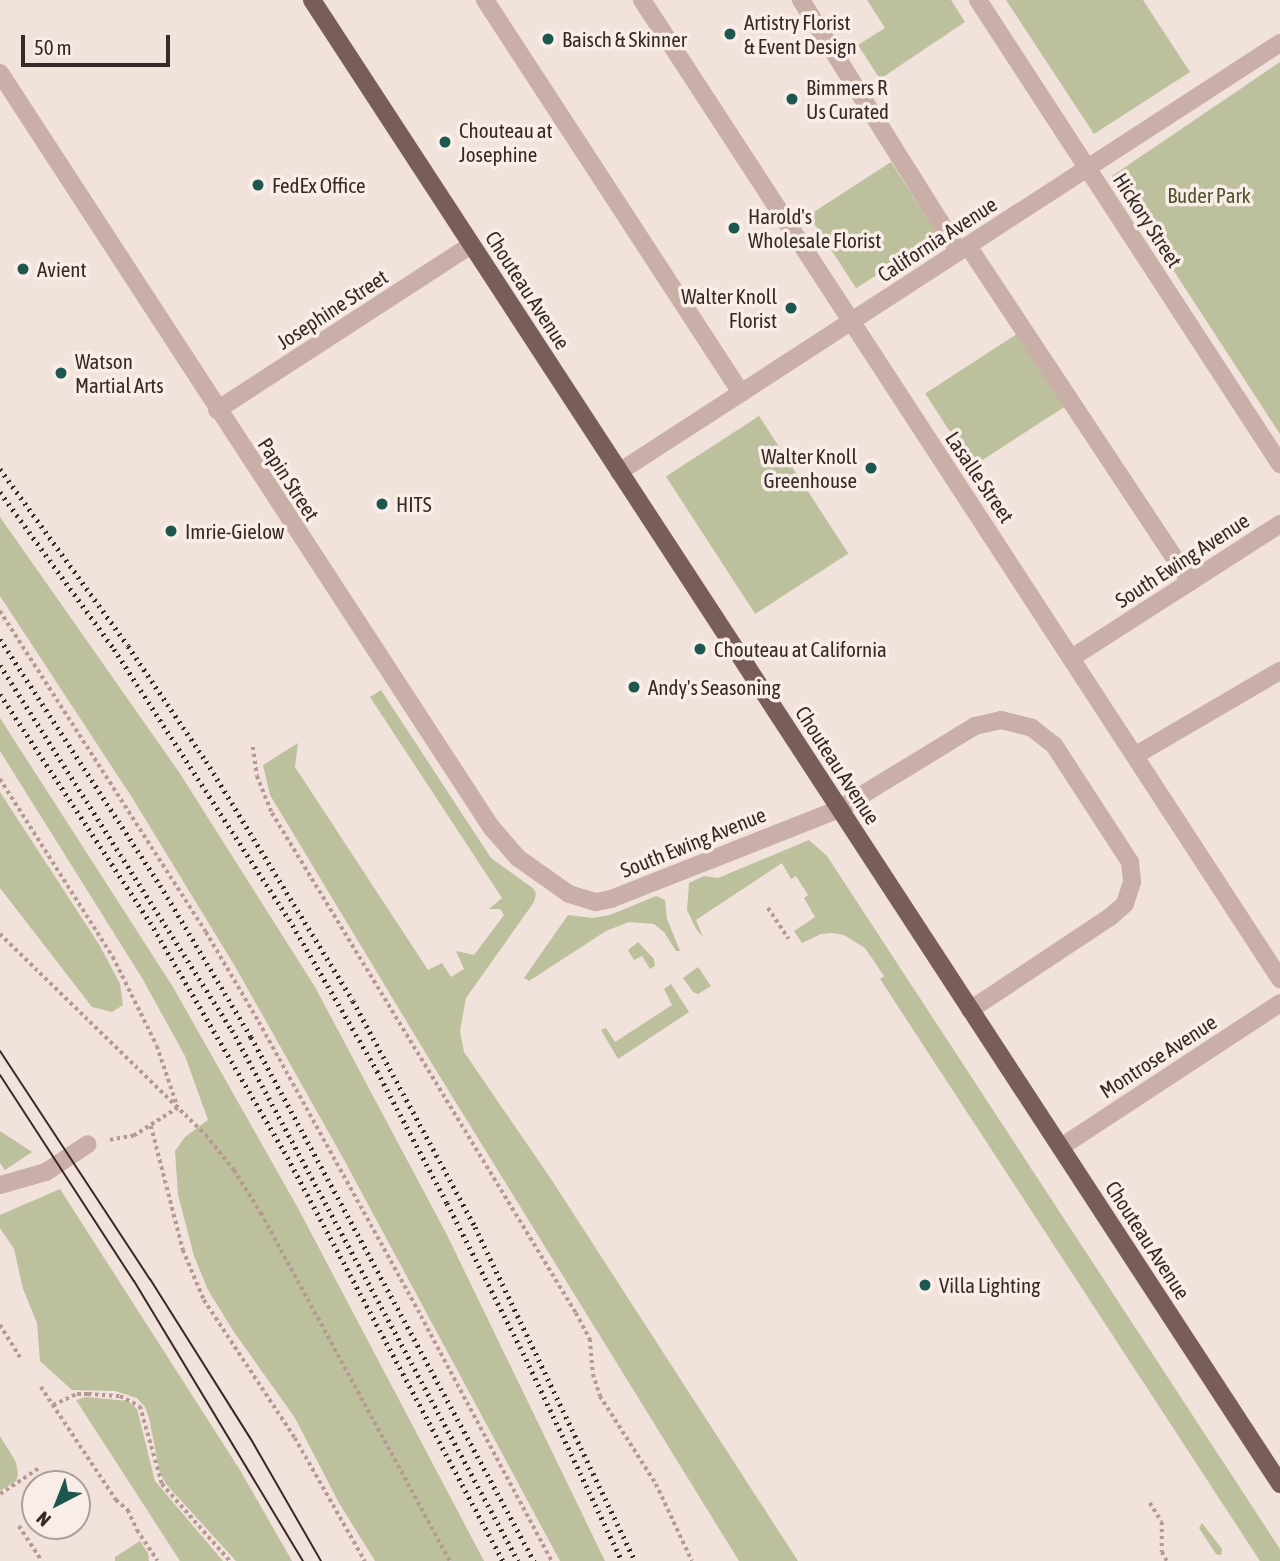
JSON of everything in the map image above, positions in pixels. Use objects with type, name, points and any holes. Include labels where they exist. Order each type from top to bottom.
[{"type":"main road","name":"Chouteau Avenue","points":[[312,0],[1280,1484]]},
{"type":"street","points":[[485,0],[741,393]]},
{"type":"street","name":"Lasalle Street","points":[[642,0],[850,323],[1073,657],[1280,979]]},
{"type":"street","points":[[801,0],[964,249],[1190,582]]},
{"type":"street","name":"Hickory Street","points":[[978,0],[1280,464]]},
{"type":"street","name":"California Avenue","points":[[619,472],[1280,43]]},
{"type":"street","name":"Papin Street","points":[[0,73],[491,827],[518,858],[562,889]]},
{"type":"street","name":"Josephine Street","points":[[217,410],[471,245]]},
{"type":"street","name":"South Ewing Avenue","points":[[1073,657],[1280,524]]},
{"type":"street","points":[[1136,755],[1280,671]]},
{"type":"street","name":"South Ewing Avenue","points":[[562,889],[582,900],[611,899],[839,809],[975,726],[1001,720],[1032,727],[1054,745],[1130,862],[1132,882],[1125,904],[1111,917],[970,1010]]},
{"type":"street","name":"Montrose Avenue","points":[[1061,1147],[1280,1003]]},
{"type":"street","points":[[0,1185],[46,1172],[88,1144]]},
{"type":"path","points":[[0,611],[176,885],[259,1023],[421,1316],[552,1561]]},
{"type":"path","points":[[253,747],[257,776],[272,813],[576,1313],[590,1339],[593,1374],[600,1396],[656,1484],[692,1561]]},
{"type":"path","points":[[0,779],[113,957],[152,1035],[178,1108]]},
{"type":"path","points":[[768,908],[789,939]]},
{"type":"path","points":[[0,934],[178,1108],[234,1170],[261,1213],[450,1561]]},
{"type":"path","points":[[88,1144],[134,1136],[178,1108]]},
{"type":"path","points":[[152,1126],[183,1250],[204,1300],[295,1438],[365,1561]]},
{"type":"path","points":[[0,1325],[20,1357]]},
{"type":"path","points":[[41,1387],[116,1500],[128,1510],[137,1530],[158,1561]]},
{"type":"path","points":[[53,1405],[77,1394],[88,1394],[120,1396],[141,1406],[162,1484],[230,1561]]},
{"type":"path","points":[[0,1494],[40,1468]]},
{"type":"path","points":[[1150,1503],[1162,1522],[1162,1552],[1167,1561]]},
{"type":"path","points":[[19,1525],[42,1561]]},
{"type":"green space","points":[[867,0],[951,0],[965,22],[880,79],[858,45],[885,28]]},
{"type":"green space","points":[[1006,0],[1143,0],[1190,72],[1094,134]]},
{"type":"green space","name":"Buder Park","points":[[1280,62],[1280,434],[1112,176]]},
{"type":"green space","points":[[891,162],[938,235],[856,288],[809,215]]},
{"type":"green space","points":[[1020,332],[1067,405],[973,467],[925,394]]},
{"type":"green space","points":[[759,416],[848,554],[755,614],[666,476]]},
{"type":"green space","points":[[0,517],[179,772],[315,987],[447,1235],[605,1561],[560,1561],[342,1156],[236,968],[133,799],[0,596]]},
{"type":"green space","points":[[381,690],[491,858],[534,889],[536,894],[534,902],[466,998],[460,1031],[464,1052],[551,1179],[798,1561],[739,1561],[434,1067],[270,795],[263,765],[298,743],[295,767],[428,970],[442,963],[451,977],[464,969],[456,951],[474,955],[504,915],[500,909],[489,909],[502,898],[370,697]]},
{"type":"green space","points":[[0,718],[173,987],[299,1210],[484,1561],[375,1561],[339,1503],[295,1418],[234,1332],[208,1290],[194,1256],[178,1195],[175,1151],[185,1137],[208,1120],[185,1056],[142,978],[0,751]]},
{"type":"green space","points":[[0,792],[100,946],[120,984],[123,1005],[112,1012],[92,1007],[0,888]]},
{"type":"green space","points":[[809,840],[827,856],[1280,1549],[1280,1561],[1260,1561],[880,979],[884,976],[865,948],[844,935],[832,933],[821,934],[802,943],[794,931],[815,917],[804,898],[808,895],[796,876],[791,879],[782,863],[696,920],[703,937],[696,929],[687,910],[689,883],[704,876],[718,878]]},
{"type":"green space","points":[[656,896],[665,900],[667,919],[680,951],[676,951],[664,932],[654,924],[629,922],[606,931],[529,981],[524,978],[568,915],[593,918],[610,915]]},
{"type":"green space","points":[[638,942],[654,959],[655,966],[650,969],[642,956],[634,960],[628,950]]},
{"type":"green space","points":[[698,967],[711,986],[698,994],[693,992],[683,978]]},
{"type":"green space","points":[[671,984],[689,1012],[618,1059],[601,1030],[606,1028],[615,1042],[672,1005],[664,989]]},
{"type":"green space","points":[[0,1131],[32,1152],[5,1170],[0,1163]]},
{"type":"green space","points":[[60,1189],[240,1470],[292,1561],[236,1561],[166,1484],[160,1473],[149,1418],[145,1407],[137,1398],[115,1391],[72,1390],[40,1361],[37,1323],[23,1289],[14,1249],[0,1228],[0,1215]]},
{"type":"green space","points":[[86,1397],[128,1401],[137,1409],[155,1481],[223,1561],[180,1561],[76,1400]]},
{"type":"green space","points":[[0,1436],[16,1462],[18,1475],[16,1481],[0,1491]]},
{"type":"green space","points":[[1202,1523],[1222,1549],[1221,1555],[1216,1554],[1199,1528]]},
{"type":"green space","points":[[140,1541],[148,1553],[149,1561],[115,1561],[115,1557]]},
{"type":"tram line","points":[[0,1051],[150,1279],[252,1441],[321,1561]]},
{"type":"tram line","points":[[0,1075],[134,1281],[303,1561]]},
{"type":"railway","points":[[0,469],[128,646],[206,761],[353,1001],[475,1227],[635,1561]]},
{"type":"railway","points":[[0,492],[114,649],[289,919],[377,1071],[447,1203],[526,1359],[622,1561]]},
{"type":"railway","points":[[0,639],[160,885],[251,1037],[534,1561]]},
{"type":"railway","points":[[0,665],[232,1030],[518,1561]]},
{"type":"railway","points":[[0,694],[150,922],[284,1151],[503,1561]]},
{"type":"place","name":"Artistry Florist & Event Design","points":[[730,34]]},
{"type":"place","name":"Baisch & Skinner","points":[[548,39]]},
{"type":"place","name":"Bimmers R Us Curated","points":[[792,99]]},
{"type":"place","name":"Chouteau at Josephine","points":[[445,142]]},
{"type":"place","name":"FedEx Office","points":[[258,185]]},
{"type":"place","name":"Harold's Wholesale Florist","points":[[734,228]]},
{"type":"place","name":"Avient","points":[[23,269]]},
{"type":"place","name":"Walter Knoll Florist","points":[[791,308]]},
{"type":"place","name":"Watson Martial Arts","points":[[61,373]]},
{"type":"place","name":"Walter Knoll Greenhouse","points":[[871,468]]},
{"type":"place","name":"HITS","points":[[382,504]]},
{"type":"place","name":"Imrie-Gielow","points":[[171,531]]},
{"type":"place","name":"Chouteau at California","points":[[700,649]]},
{"type":"place","name":"Andy's Seasoning","points":[[634,687]]},
{"type":"place","name":"Villa Lighting","points":[[925,1285]]}]
